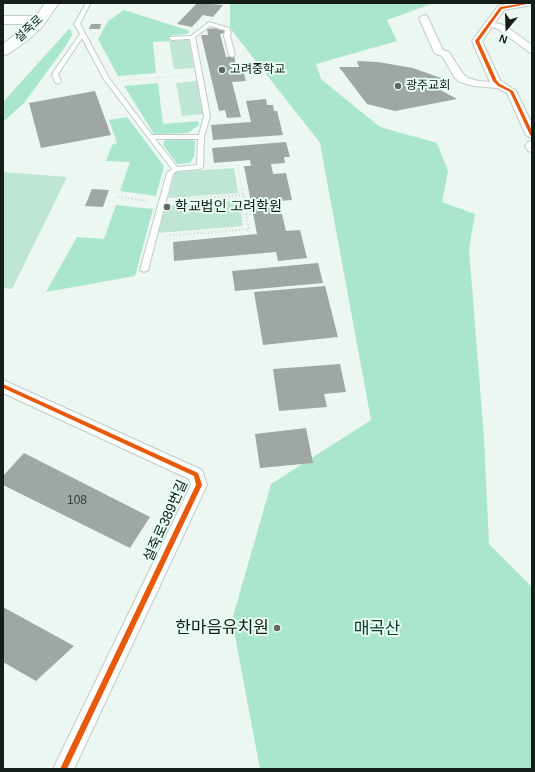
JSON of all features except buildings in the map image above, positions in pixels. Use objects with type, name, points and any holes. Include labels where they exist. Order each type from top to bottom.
[{"type":"main road","name":"설죽로","points":[[3,51],[23,37],[41,20],[52,3]]},
{"type":"main road","points":[[3,20],[41,20]]},
{"type":"street","points":[[499,85],[492,74],[477,41],[501,8],[530,3]]},
{"type":"street","points":[[424,18],[439,52],[446,54],[459,76],[464,80],[477,84],[499,85],[511,91],[532,135]]},
{"type":"street","points":[[489,24],[501,28],[532,50]]},
{"type":"street","points":[[532,144],[532,149]]},
{"type":"street","name":"설죽로389번길","points":[[3,386],[196,475],[199,485],[63,769]]},
{"type":"lane","points":[[86,3],[88,4],[77,24],[82,34],[110,82],[175,169]]},
{"type":"lane","points":[[172,38],[192,37],[209,24],[227,29],[227,36],[232,55]]},
{"type":"lane","points":[[58,82],[55,74],[82,34]]},
{"type":"lane","points":[[144,270],[170,173],[175,169],[200,167],[201,137],[207,116],[192,37]]},
{"type":"lane","points":[[152,137],[201,137]]},
{"type":"path","points":[[110,82],[199,74]]},
{"type":"path","points":[[153,237],[249,229],[238,165],[200,167]]},
{"type":"path","points":[[118,197],[162,202],[243,195]]},
{"type":"green space","name":"매곡산","points":[[230,3],[434,3],[387,20],[397,41],[316,64],[321,79],[380,127],[437,143],[448,171],[442,202],[475,214],[469,249],[484,438],[489,544],[532,587],[532,769],[260,769],[232,620],[271,484],[371,420],[320,143],[230,28]]},
{"type":"green space","points":[[124,10],[190,31],[187,34],[172,35],[169,41],[153,42],[156,73],[118,76],[98,39],[108,21]]},
{"type":"green space","points":[[69,29],[71,30],[72,35],[65,47],[24,103],[3,122],[3,102]]},
{"type":"green space","points":[[189,40],[194,68],[174,69],[169,41]]},
{"type":"green space","points":[[197,81],[203,114],[182,116],[176,83]]},
{"type":"green space","points":[[158,83],[163,124],[198,121],[199,125],[188,133],[154,134],[124,86]]},
{"type":"green space","points":[[127,117],[164,166],[156,196],[120,191],[130,162],[106,161],[112,145],[117,143],[109,120]]},
{"type":"green space","points":[[169,139],[191,139],[195,142],[194,157],[190,163],[177,164],[163,145],[164,141]]},
{"type":"green space","points":[[234,168],[238,193],[168,198],[175,172]]},
{"type":"green space","points":[[3,172],[67,177],[12,289],[3,288]]},
{"type":"green space","points":[[239,200],[243,226],[158,233],[166,206]]},
{"type":"green space","points":[[116,205],[153,209],[135,276],[46,292],[77,237],[104,239]]},
{"type":"cycle path","points":[[530,3],[501,8],[477,41],[495,81],[499,85],[511,91],[532,135]]},
{"type":"cycle path","points":[[3,386],[196,475],[199,485],[63,769]]},
{"type":"place","name":"고려중학교","points":[[222,70]]},
{"type":"place","name":"광주교회","points":[[398,86]]},
{"type":"place","name":"학교법인 고려학원","points":[[167,207]]},
{"type":"place","name":"한마음유치원","points":[[277,628]]}]
